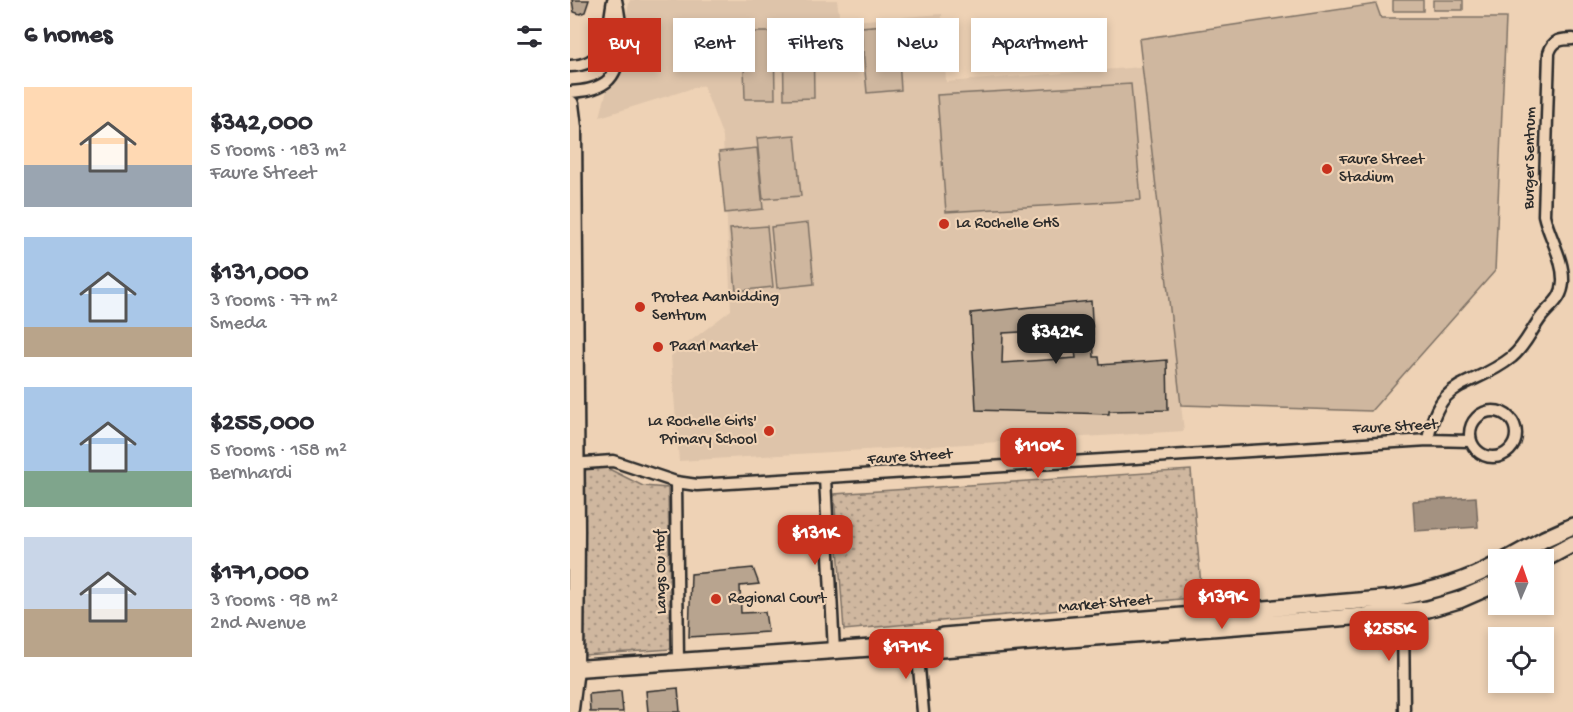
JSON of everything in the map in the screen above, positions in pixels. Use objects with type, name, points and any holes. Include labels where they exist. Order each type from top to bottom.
[{"type":"main road","points":[[570,104],[573,128],[570,709]]},
{"type":"main road","points":[[1525,549],[1573,526]]},
{"type":"main road","points":[[1554,554],[1573,544]]},
{"type":"main road","name":"Market Street","points":[[921,645],[943,636],[1395,598],[1454,584],[1488,569]]},
{"type":"main road","name":"Market Street","points":[[572,669],[921,645],[942,649],[1403,612],[1428,609],[1488,588]]},
{"type":"street","points":[[570,66],[586,63],[600,54],[605,43],[614,0]]},
{"type":"street","points":[[570,92],[596,88],[612,75],[620,48],[620,23],[614,0]]},
{"type":"street","name":"Burger Sentrum","points":[[1428,440],[1438,406],[1446,395],[1462,383],[1489,371],[1514,355],[1561,294],[1563,280],[1560,262],[1544,215],[1549,53],[1556,41],[1573,39]]},
{"type":"street","points":[[1560,262],[1573,261]]},
{"type":"street","points":[[1495,411],[1504,414],[1515,428],[1516,437],[1513,446],[1499,457],[1490,458],[1481,455],[1470,441],[1469,432],[1472,423],[1486,412],[1495,411]]},
{"type":"street","name":"Faure Street","points":[[573,464],[613,461],[676,482],[697,485],[1428,440],[1470,441]]},
{"type":"street","points":[[825,478],[834,651]]},
{"type":"street","name":"Langs Ou Hof","points":[[676,482],[678,662]]},
{"type":"street","points":[[1403,612],[1404,712]]},
{"type":"street","points":[[921,645],[923,712]]},
{"type":"shaded area","name":"La Rochelle GHS","points":[[630,0],[837,0],[839,18],[767,18],[767,72],[864,72],[864,20],[876,19],[876,72],[945,72],[946,82],[1077,72],[1107,72],[1107,70],[1142,67],[1184,431],[679,461],[671,356],[731,310],[723,137],[703,85],[600,117],[612,72],[661,72],[661,18],[625,18]]},
{"type":"shaded area","points":[[1393,0],[1423,0],[1423,11],[1393,11]]},
{"type":"shaded area","points":[[1433,0],[1463,0],[1463,10],[1433,10]]},
{"type":"shaded area","name":"Faure Street Stadium","points":[[1376,4],[1381,18],[1506,18],[1495,271],[1371,411],[1181,405],[1139,39]]},
{"type":"shaded area","name":"La Rochelle GHS","points":[[942,14],[942,18],[891,18]]},
{"type":"shaded area","points":[[876,26],[876,72],[900,72],[901,90],[867,93],[864,27]]},
{"type":"shaded area","points":[[755,32],[767,32],[767,72],[775,72],[775,99],[745,99],[744,72],[755,72]]},
{"type":"shaded area","points":[[784,72],[814,72],[814,98],[784,99]]},
{"type":"shaded area","points":[[1131,84],[1141,200],[946,212],[937,95]]},
{"type":"shaded area","points":[[795,135],[801,196],[763,199],[757,138]]},
{"type":"shaded area","points":[[757,148],[763,209],[725,213],[719,152]]},
{"type":"shaded area","points":[[808,223],[814,284],[777,288],[771,227]]},
{"type":"shaded area","points":[[767,226],[773,287],[736,291],[730,229]]},
{"type":"shaded area","points":[[599,464],[643,486],[668,488],[671,649],[584,655],[576,465]]},
{"type":"shaded area","points":[[1191,470],[1202,597],[844,630],[834,494]]},
{"type":"shaded area","points":[[1476,497],[1478,527],[1415,531],[1413,501]]},
{"type":"building","points":[[572,0],[589,0],[585,12],[580,14],[574,12]]},
{"type":"building","points":[[1091,301],[1094,357],[1099,357],[1100,365],[1167,360],[1168,410],[1109,411],[1109,414],[976,410],[971,313]],"holes":[[[1072,329],[1076,358],[1002,363],[1003,333]]]},
{"type":"building","name":"Regional Court","points":[[753,568],[759,584],[740,586],[741,613],[765,612],[768,632],[689,637],[691,574]]},
{"type":"building","points":[[678,688],[680,712],[648,712],[646,691]]},
{"type":"building","points":[[621,691],[623,712],[590,712],[589,694]]},
{"type":"place","name":"Faure Street Stadium","points":[[1327,169]]},
{"type":"place","name":"La Rochelle GHS","points":[[944,224]]},
{"type":"place","name":"Protea Aanbidding Sentrum","points":[[640,307]]},
{"type":"place","name":"Paarl Market","points":[[658,347]]},
{"type":"place","name":"La Rochelle Girls' Primary School","points":[[769,431]]},
{"type":"place","name":"Regional Court","points":[[716,599]]}]
